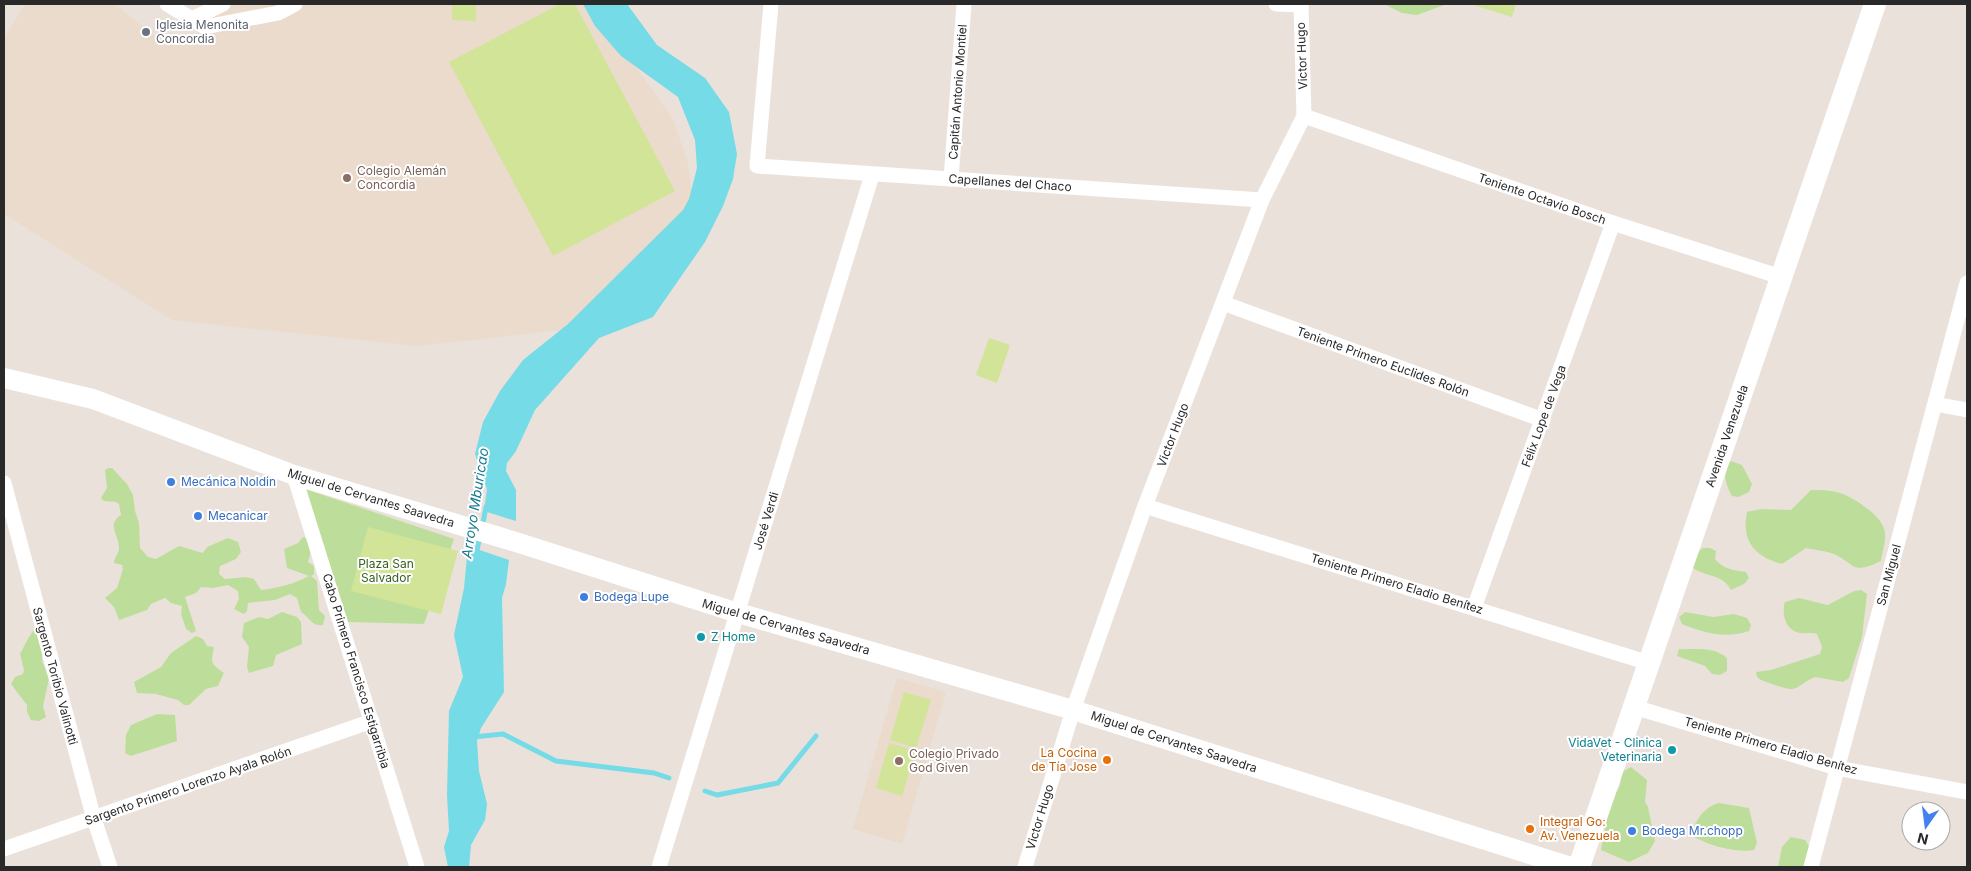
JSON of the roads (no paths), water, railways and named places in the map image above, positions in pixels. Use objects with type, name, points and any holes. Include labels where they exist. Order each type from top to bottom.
[{"type":"main road","name":"Avenida Venezuela","points":[[1579,867],[1875,4]]},
{"type":"street","points":[[167,4],[205,27],[278,13],[295,4]]},
{"type":"street","points":[[192,19],[223,4]]},
{"type":"street","name":"Capellanes del Chaco","points":[[771,4],[758,166],[1262,200]]},
{"type":"street","name":"Capitán Antonio Montiel","points":[[951,179],[964,4]]},
{"type":"street","points":[[1276,4],[1301,4]]},
{"type":"street","name":"Victor Hugo","points":[[1025,867],[1073,710],[1145,506],[1262,200],[1304,116],[1301,4]]},
{"type":"street","name":"Teniente Octavio Bosch","points":[[1304,116],[1613,224],[1781,277]]},
{"type":"street","name":"José Verdi","points":[[659,867],[872,175]]},
{"type":"street","name":"Félix Lope de Vega","points":[[1474,608],[1613,224]]},
{"type":"street","name":"San Miguel","points":[[1811,867],[1967,283]]},
{"type":"street","name":"Teniente Primero Euclides Rolón","points":[[1223,304],[1542,420]]},
{"type":"street","name":"Miguel de Cervantes Saavedra","points":[[4,378],[93,399],[294,475],[520,543],[738,613],[1073,710],[1571,867]]},
{"type":"street","points":[[1935,404],[1967,410]]},
{"type":"street","name":"Cabo Primero Francisco Estigarribia","points":[[294,475],[417,867]]},
{"type":"street","name":"Sargento Toribio Valinotti","points":[[4,483],[94,819],[110,867]]},
{"type":"street","name":"Teniente Primero Eladio Benítez","points":[[1145,506],[1649,663]]},
{"type":"street","name":"Teniente Primero Eladio Benítez","points":[[1634,706],[1837,768],[1967,792]]},
{"type":"street","name":"Sargento Primero Lorenzo Ayala Rolón","points":[[4,849],[372,721]]},
{"type":"water","points":[[583,4],[627,4],[657,45],[705,78],[729,112],[737,154],[733,179],[723,206],[705,242],[653,317],[599,338],[535,410],[516,451],[507,463],[506,471],[516,490],[516,521],[484,511],[487,489],[475,454],[483,422],[500,391],[523,360],[568,324],[683,210],[689,199],[697,168],[695,140],[678,97],[621,56],[595,26]]},
{"type":"water","points":[[468,546],[509,560],[502,598],[504,692],[481,728],[477,741],[479,771],[487,804],[485,820],[471,845],[469,867],[448,867],[444,847],[449,831],[447,795],[449,711],[463,677],[454,635],[464,588]]},
{"type":"waterway","name":"Arroyo Mburicao","points":[[482,528],[486,507]]},
{"type":"waterway","name":"Arroyo Mburicao","points":[[476,555],[480,536]]},
{"type":"waterway","points":[[473,737],[503,734],[556,761],[654,773],[669,778]]},
{"type":"waterway","points":[[705,791],[717,795],[778,783],[816,736]]},
{"type":"place","name":"Iglesia Menonita Concordia","points":[[146,32]]},
{"type":"place","name":"Colegio Alemán Concordia","points":[[347,178]]},
{"type":"place","name":"Mecánica Noldin","points":[[171,482]]},
{"type":"place","name":"Mecanicar","points":[[198,516]]},
{"type":"place","name":"Bodega Lupe","points":[[584,597]]},
{"type":"place","name":"Z Home","points":[[701,637]]},
{"type":"place","name":"VidaVet - Clinica Veterinaria","points":[[1672,750]]},
{"type":"place","name":"La Cocina de Tía Jose","points":[[1107,760]]},
{"type":"place","name":"Colegio Privado God Given","points":[[899,761]]},
{"type":"place","name":"Integral Go: Av. Venezuela","points":[[1530,829]]},
{"type":"place","name":"Bodega Mr.chopp","points":[[1632,831]]},
{"type":"park label","name":"Plaza San Salvador","points":[[386,571]]}]
